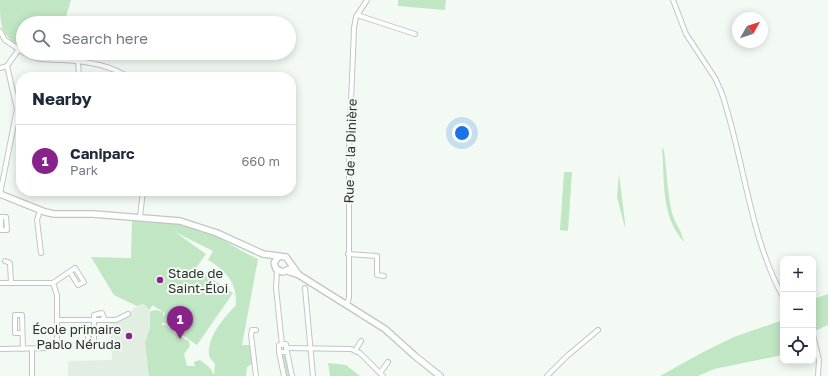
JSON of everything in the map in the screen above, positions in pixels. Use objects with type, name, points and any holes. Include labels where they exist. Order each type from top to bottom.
[{"type":"main road","points":[[0,194],[40,210],[59,214],[94,214],[140,217],[189,223],[244,244],[263,254],[274,263],[277,270],[299,275],[385,329],[440,376]]},
{"type":"main road","points":[[263,254],[286,257],[290,265],[299,275]]},
{"type":"main road","points":[[274,263],[278,257]]},
{"type":"main road","points":[[285,271],[290,265]]},
{"type":"street","name":"Rue de la Dinière","points":[[347,304],[349,298],[349,152],[354,28],[357,15],[367,0]]},
{"type":"street","points":[[673,0],[686,34],[715,78],[721,91],[747,194],[764,252],[781,292]]},
{"type":"street","points":[[357,15],[415,34]]},
{"type":"street","points":[[0,31],[5,40],[16,47]]},
{"type":"street","points":[[0,68],[7,66],[16,53]]},
{"type":"street","points":[[50,60],[78,62],[107,67],[118,72]]},
{"type":"street","points":[[78,62],[79,72]]},
{"type":"street","points":[[7,66],[16,105]]},
{"type":"street","points":[[0,194],[16,114]]},
{"type":"street","points":[[140,217],[143,196]]},
{"type":"street","points":[[40,210],[37,220],[41,253]]},
{"type":"street","points":[[348,254],[376,256],[377,275],[384,276]]},
{"type":"street","points":[[5,261],[10,263],[10,283]]},
{"type":"street","points":[[0,282],[53,282],[76,268],[84,282],[78,285],[70,272]]},
{"type":"street","points":[[277,270],[276,283],[282,345],[279,345],[284,376]]},
{"type":"street","points":[[276,283],[285,271]]},
{"type":"street","points":[[0,349],[32,349],[57,346],[57,295],[53,282]]},
{"type":"street","points":[[305,288],[313,376]]},
{"type":"street","points":[[93,331],[94,314],[102,313],[105,320]]},
{"type":"street","points":[[57,320],[118,319],[128,314]]},
{"type":"street","points":[[256,330],[252,330],[251,335],[256,376]]},
{"type":"street","points":[[547,376],[567,356],[598,330]]},
{"type":"street","points":[[22,333],[22,349]]},
{"type":"street","points":[[355,351],[362,341]]},
{"type":"street","points":[[282,345],[286,344],[292,376]]},
{"type":"street","points":[[280,352],[286,350],[311,348],[343,348],[355,351],[381,374],[388,362]]},
{"type":"street","points":[[816,348],[819,362],[818,376]]},
{"type":"street","points":[[32,349],[32,376]]},
{"type":"shaded area","name":"École primaire Pablo Néruda","points":[[144,304],[150,310],[150,328],[145,343],[149,376],[68,376],[68,361],[112,360],[110,321],[127,316],[135,307]]},
{"type":"green space","points":[[0,0],[71,0],[66,16],[16,16],[16,45],[3,29],[0,17]]},
{"type":"green space","points":[[398,0],[446,0],[445,10],[398,6]]},
{"type":"green space","points":[[662,147],[664,151],[670,205],[684,242],[676,232],[667,209]]},
{"type":"green space","points":[[564,172],[572,172],[568,231],[560,230]]},
{"type":"green space","points":[[619,174],[625,222],[625,228],[617,197]]},
{"type":"green space","points":[[132,220],[169,222],[187,225],[212,234],[258,259],[242,345],[250,345],[252,364],[247,367],[246,376],[149,376],[145,343],[150,328],[150,313],[151,311],[156,310],[163,312],[163,317],[165,313],[152,305],[150,310],[144,304],[137,306],[114,295],[91,257],[131,258]],"holes":[[[175,232],[213,251],[208,260],[220,268],[229,278],[235,290],[236,297],[236,305],[218,327],[209,348],[210,358],[215,365],[214,375],[210,368],[200,360],[194,362],[195,366],[187,366],[184,354],[190,346],[189,341],[176,334],[166,325],[162,325],[163,322],[197,345],[233,293],[196,268],[206,254]]]},
{"type":"green space","points":[[828,294],[828,325],[816,331],[816,328],[816,298]]},
{"type":"green space","points":[[780,321],[780,356],[714,369],[698,376],[660,376],[705,351],[734,337]]},
{"type":"green space","points":[[286,355],[291,376],[286,376],[281,356]]},
{"type":"green space","points":[[328,363],[346,365],[360,376],[330,376]]},
{"type":"place","name":"Stade de Saint-Éloi","points":[[160,280]]},
{"type":"place","name":"École primaire Pablo Néruda","points":[[129,336]]},
{"type":"place","name":"Caniparc","points":[[180,339]]}]
